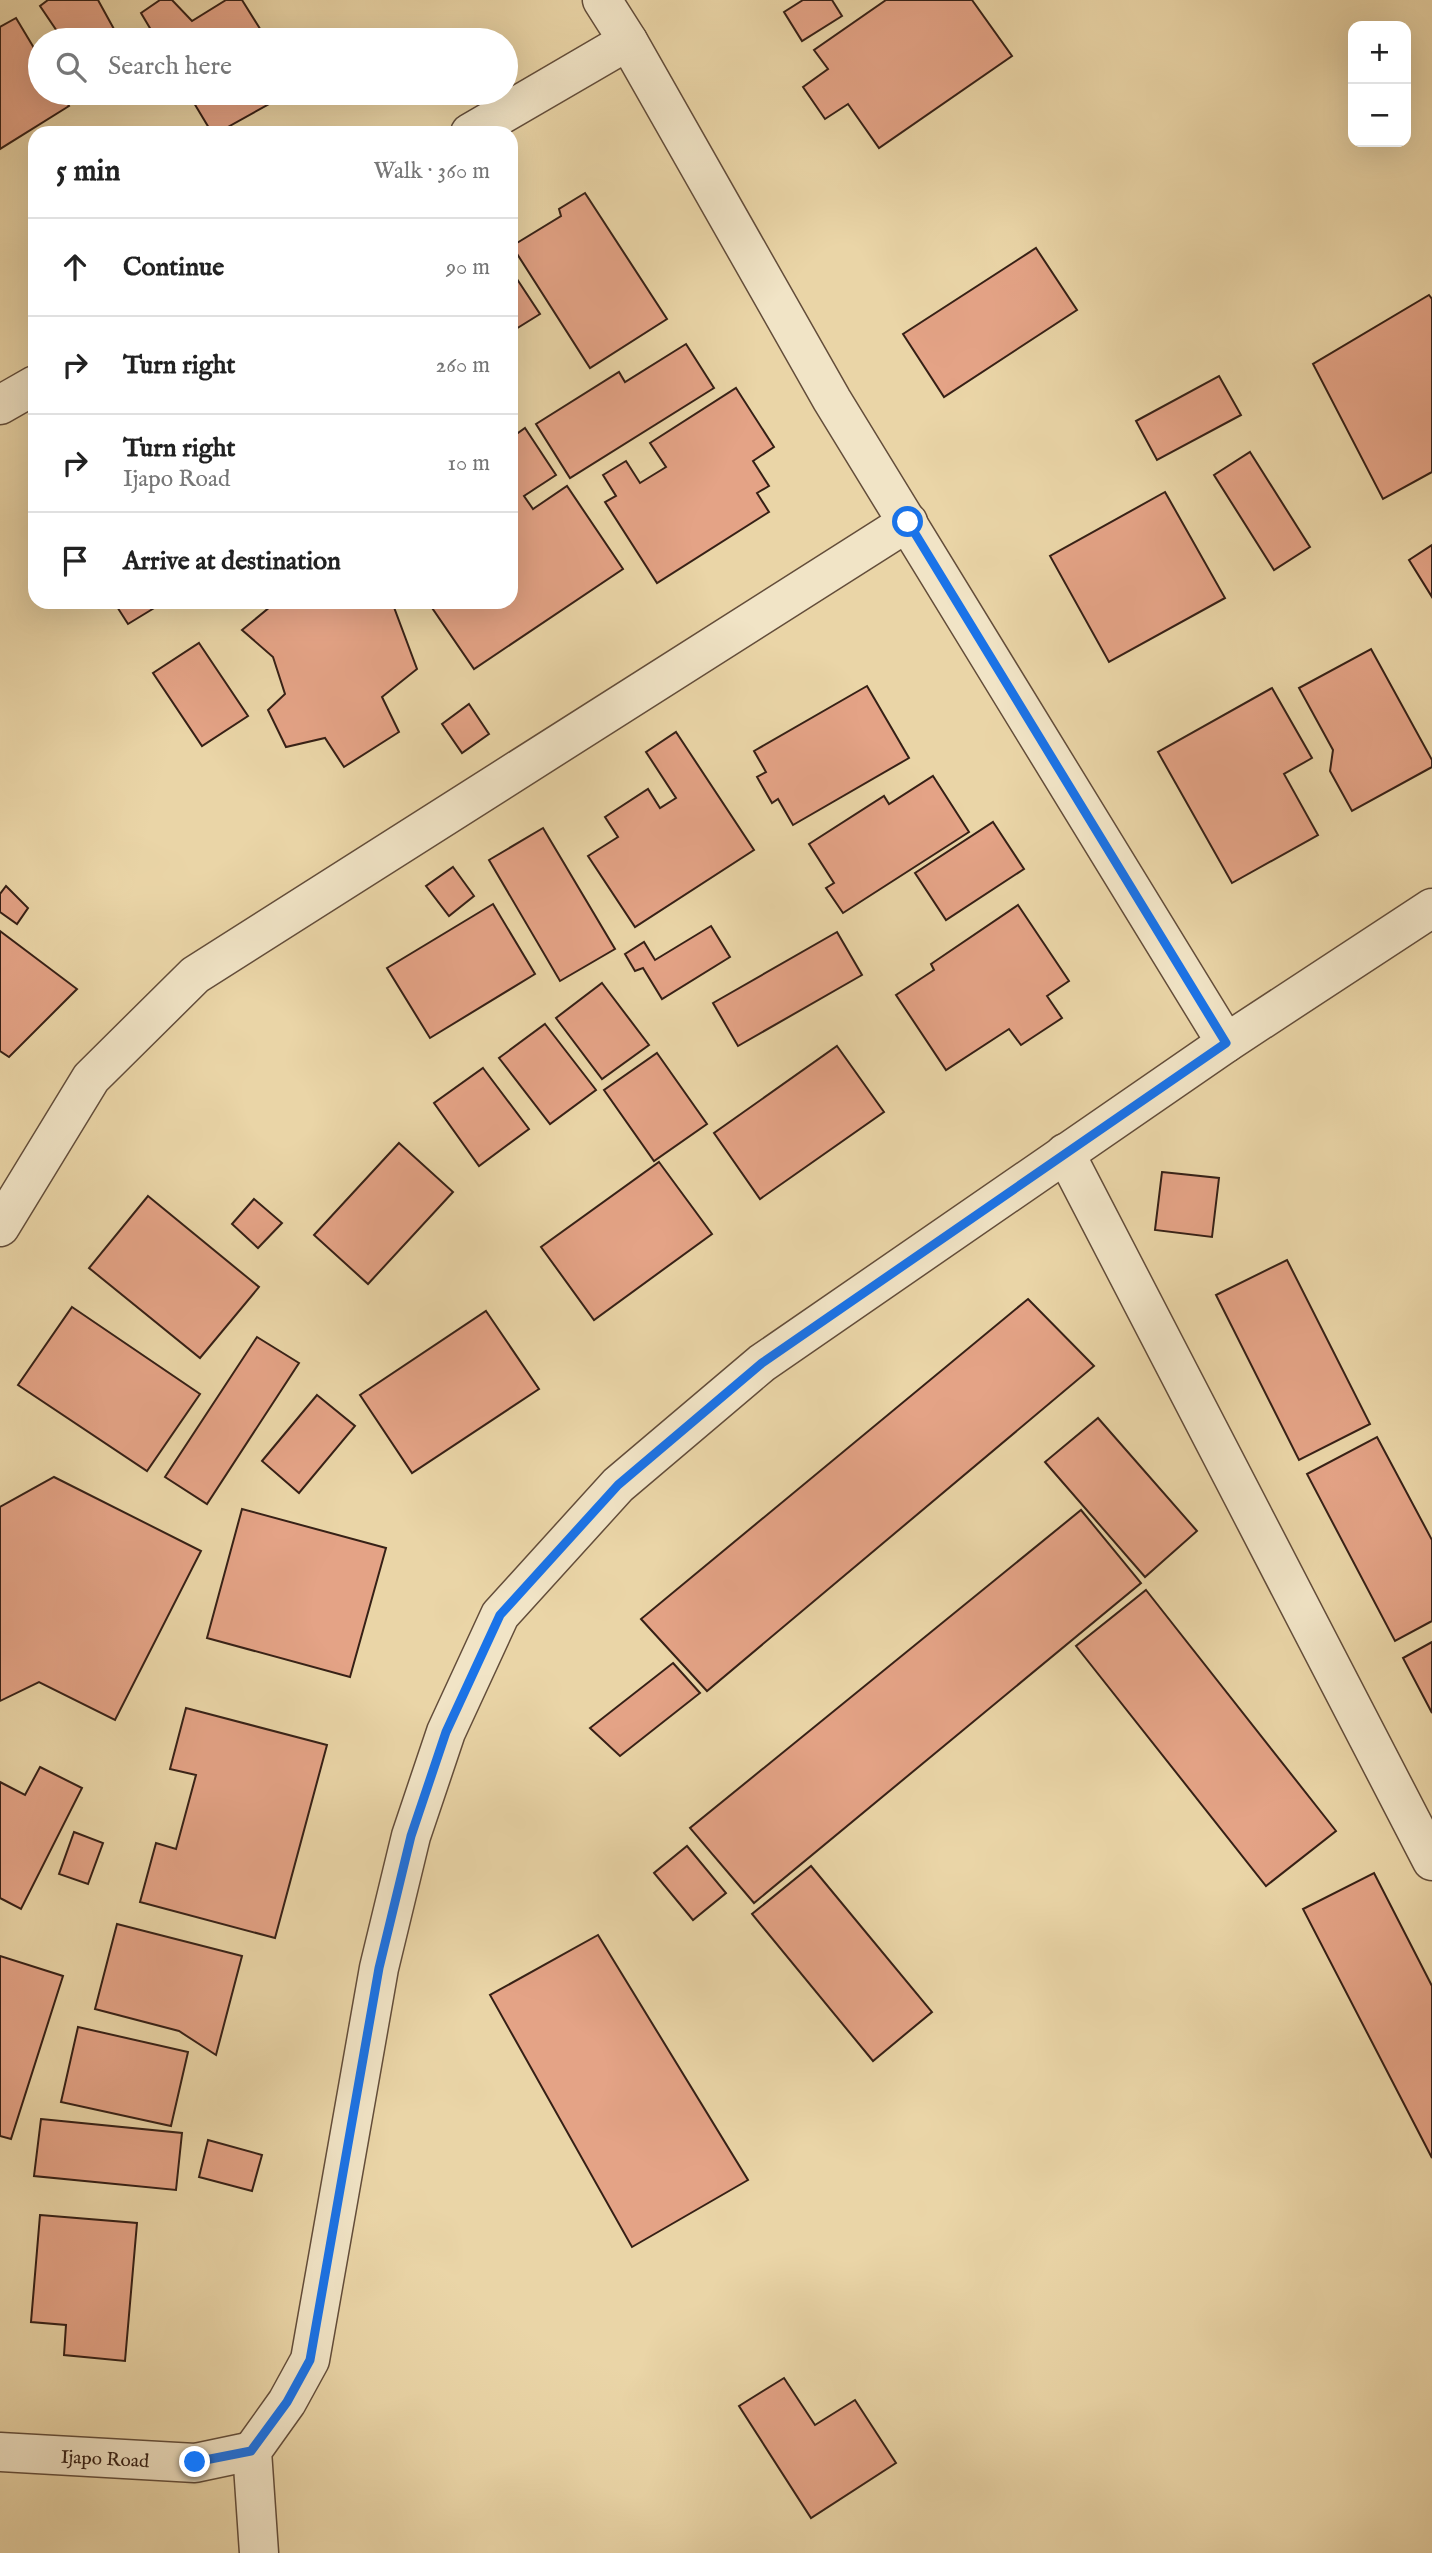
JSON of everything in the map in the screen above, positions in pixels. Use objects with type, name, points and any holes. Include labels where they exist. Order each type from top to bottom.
[{"type":"street","points":[[602,0],[628,41],[832,400],[1226,1043]]},
{"type":"street","points":[[482,126],[628,41]]},
{"type":"street","points":[[0,405],[28,389]]},
{"type":"street","points":[[0,1227],[91,1078],[195,975],[908,522]]},
{"type":"street","points":[[259,2553],[251,2451],[287,2402],[310,2360],[379,1968],[411,1836],[446,1732],[500,1615],[618,1485],[762,1363],[1226,1043],[1432,908]]},
{"type":"street","points":[[1065,1153],[1432,1861]]},
{"type":"street","name":"Ijapo Road","points":[[0,2452],[195,2462],[251,2451]]},
{"type":"building","points":[[48,0],[98,0],[113,28],[55,28],[40,6]]},
{"type":"building","points":[[160,0],[172,0],[192,21],[226,0],[242,0],[260,28],[150,28],[141,13]]},
{"type":"building","points":[[803,0],[832,0],[842,16],[802,41],[784,12]]},
{"type":"building","points":[[886,0],[972,0],[1012,56],[879,148],[848,104],[825,119],[803,87],[828,69],[814,50]]},
{"type":"building","points":[[16,18],[28,38],[28,105],[69,106],[37,126],[28,126],[28,132],[0,149],[0,27]]},
{"type":"building","points":[[195,105],[267,105],[230,126],[208,126]]},
{"type":"building","points":[[585,193],[667,319],[590,368],[518,255],[518,242],[561,216],[559,209]]},
{"type":"building","points":[[1036,248],[1077,310],[944,397],[903,334]]},
{"type":"building","points":[[518,281],[540,314],[518,328]]},
{"type":"building","points":[[1429,295],[1432,299],[1432,472],[1383,499],[1313,364]]},
{"type":"building","points":[[686,344],[714,388],[570,478],[536,424],[619,372],[625,382]]},
{"type":"building","points":[[1219,376],[1241,415],[1157,460],[1136,421]]},
{"type":"building","points":[[736,388],[774,447],[753,461],[769,486],[757,493],[769,512],[657,583],[605,502],[616,496],[603,475],[626,461],[640,483],[666,467],[650,443]]},
{"type":"building","points":[[525,428],[556,475],[524,496],[533,509],[567,486],[623,569],[474,669],[433,609],[518,609],[518,433]]},
{"type":"building","points":[[1250,452],[1310,547],[1274,570],[1214,475]]},
{"type":"building","points":[[1165,492],[1225,598],[1109,662],[1050,556]]},
{"type":"building","points":[[1432,545],[1432,597],[1409,560]]},
{"type":"building","points":[[118,609],[153,609],[128,624]]},
{"type":"building","points":[[268,609],[395,609],[417,669],[382,697],[399,732],[344,767],[325,738],[286,747],[268,710],[285,694],[273,657],[242,630]]},
{"type":"building","points":[[199,643],[248,716],[202,746],[153,673]]},
{"type":"building","points":[[1371,649],[1432,760],[1432,767],[1352,811],[1330,771],[1333,750],[1299,688]]},
{"type":"building","points":[[867,686],[909,758],[793,825],[778,799],[772,803],[757,777],[766,772],[754,751]]},
{"type":"building","points":[[1272,688],[1312,758],[1284,774],[1318,835],[1232,883],[1158,752]]},
{"type":"building","points":[[469,704],[489,734],[462,753],[442,724]]},
{"type":"building","points":[[676,732],[754,850],[635,927],[588,856],[618,837],[605,817],[648,789],[660,808],[676,798],[646,752]]},
{"type":"building","points":[[933,776],[969,832],[843,913],[826,888],[834,883],[809,844],[884,796],[889,804]]},
{"type":"building","points":[[993,822],[1024,869],[946,920],[915,873]]},
{"type":"building","points":[[543,828],[615,949],[560,981],[489,860]]},
{"type":"building","points":[[453,867],[474,896],[449,916],[426,886]]},
{"type":"building","points":[[6,886],[28,908],[17,924],[0,912],[0,894]]},
{"type":"building","points":[[493,904],[535,974],[430,1038],[387,968]]},
{"type":"building","points":[[1018,905],[1069,981],[1047,996],[1062,1018],[1021,1045],[1009,1029],[946,1070],[896,995],[934,970],[931,964]]},
{"type":"building","points":[[711,926],[730,957],[662,999],[643,968],[635,971],[625,954],[644,942],[655,960]]},
{"type":"building","points":[[0,931],[77,989],[9,1057],[0,1051]]},
{"type":"building","points":[[837,932],[862,975],[738,1046],[713,1003]]},
{"type":"building","points":[[602,983],[649,1045],[602,1079],[556,1018]]},
{"type":"building","points":[[545,1024],[596,1090],[550,1124],[499,1058]]},
{"type":"building","points":[[837,1046],[884,1112],[760,1199],[714,1133]]},
{"type":"building","points":[[657,1053],[707,1124],[654,1161],[604,1090]]},
{"type":"building","points":[[483,1068],[529,1129],[479,1166],[434,1103]]},
{"type":"building","points":[[399,1143],[453,1192],[368,1284],[314,1235]]},
{"type":"building","points":[[659,1162],[712,1234],[594,1320],[541,1247]]},
{"type":"building","points":[[1162,1172],[1219,1178],[1212,1237],[1155,1230]]},
{"type":"building","points":[[148,1196],[259,1287],[200,1358],[89,1268]]},
{"type":"building","points":[[254,1199],[282,1223],[258,1248],[232,1224]]},
{"type":"building","points":[[1287,1260],[1370,1424],[1299,1460],[1216,1295]]},
{"type":"building","points":[[1028,1299],[1094,1366],[707,1691],[641,1619]]},
{"type":"building","points":[[72,1307],[200,1394],[147,1471],[18,1385]]},
{"type":"building","points":[[486,1311],[539,1389],[412,1473],[360,1395]]},
{"type":"building","points":[[257,1337],[299,1363],[207,1504],[165,1477]]},
{"type":"building","points":[[317,1395],[355,1426],[299,1493],[262,1461]]},
{"type":"building","points":[[1098,1418],[1197,1531],[1145,1577],[1045,1462]]},
{"type":"building","points":[[1377,1437],[1432,1540],[1432,1621],[1395,1641],[1307,1474]]},
{"type":"building","points":[[54,1477],[201,1551],[115,1720],[39,1682],[0,1701],[0,1507]]},
{"type":"building","points":[[242,1509],[386,1548],[350,1677],[207,1638]]},
{"type":"building","points":[[1081,1510],[1141,1583],[754,1903],[690,1828]]},
{"type":"building","points":[[1146,1590],[1336,1831],[1266,1886],[1076,1646]]},
{"type":"building","points":[[1432,1642],[1432,1713],[1403,1658]]},
{"type":"building","points":[[673,1663],[700,1693],[620,1756],[590,1728]]},
{"type":"building","points":[[186,1708],[327,1745],[275,1938],[140,1902],[156,1843],[176,1849],[196,1775],[170,1769]]},
{"type":"building","points":[[40,1767],[82,1788],[21,1909],[0,1898],[0,1782],[25,1795]]},
{"type":"building","points":[[74,1832],[103,1843],[88,1884],[59,1874]]},
{"type":"building","points":[[687,1846],[726,1893],[693,1920],[654,1873]]},
{"type":"building","points":[[811,1866],[932,2012],[873,2061],[752,1914]]},
{"type":"building","points":[[1374,1873],[1432,1986],[1432,2158],[1303,1909]]},
{"type":"building","points":[[117,1924],[242,1956],[216,2055],[179,2031],[95,2009]]},
{"type":"building","points":[[598,1935],[748,2180],[632,2247],[490,1995]]},
{"type":"building","points":[[0,1956],[63,1976],[11,2139],[0,2136]]},
{"type":"building","points":[[78,2027],[188,2052],[171,2126],[61,2102]]},
{"type":"building","points":[[41,2119],[182,2133],[176,2190],[34,2176]]},
{"type":"building","points":[[208,2140],[262,2155],[252,2191],[199,2177]]},
{"type":"building","points":[[40,2215],[137,2223],[125,2361],[64,2355],[66,2325],[31,2322]]},
{"type":"building","points":[[784,2378],[815,2425],[855,2400],[896,2463],[811,2518],[739,2406]]},
{"type":"route","points":[[195,2462],[251,2451],[287,2402],[310,2360],[379,1968],[411,1836],[446,1732],[500,1615],[618,1485],[762,1363],[1226,1043],[908,522]]}]
